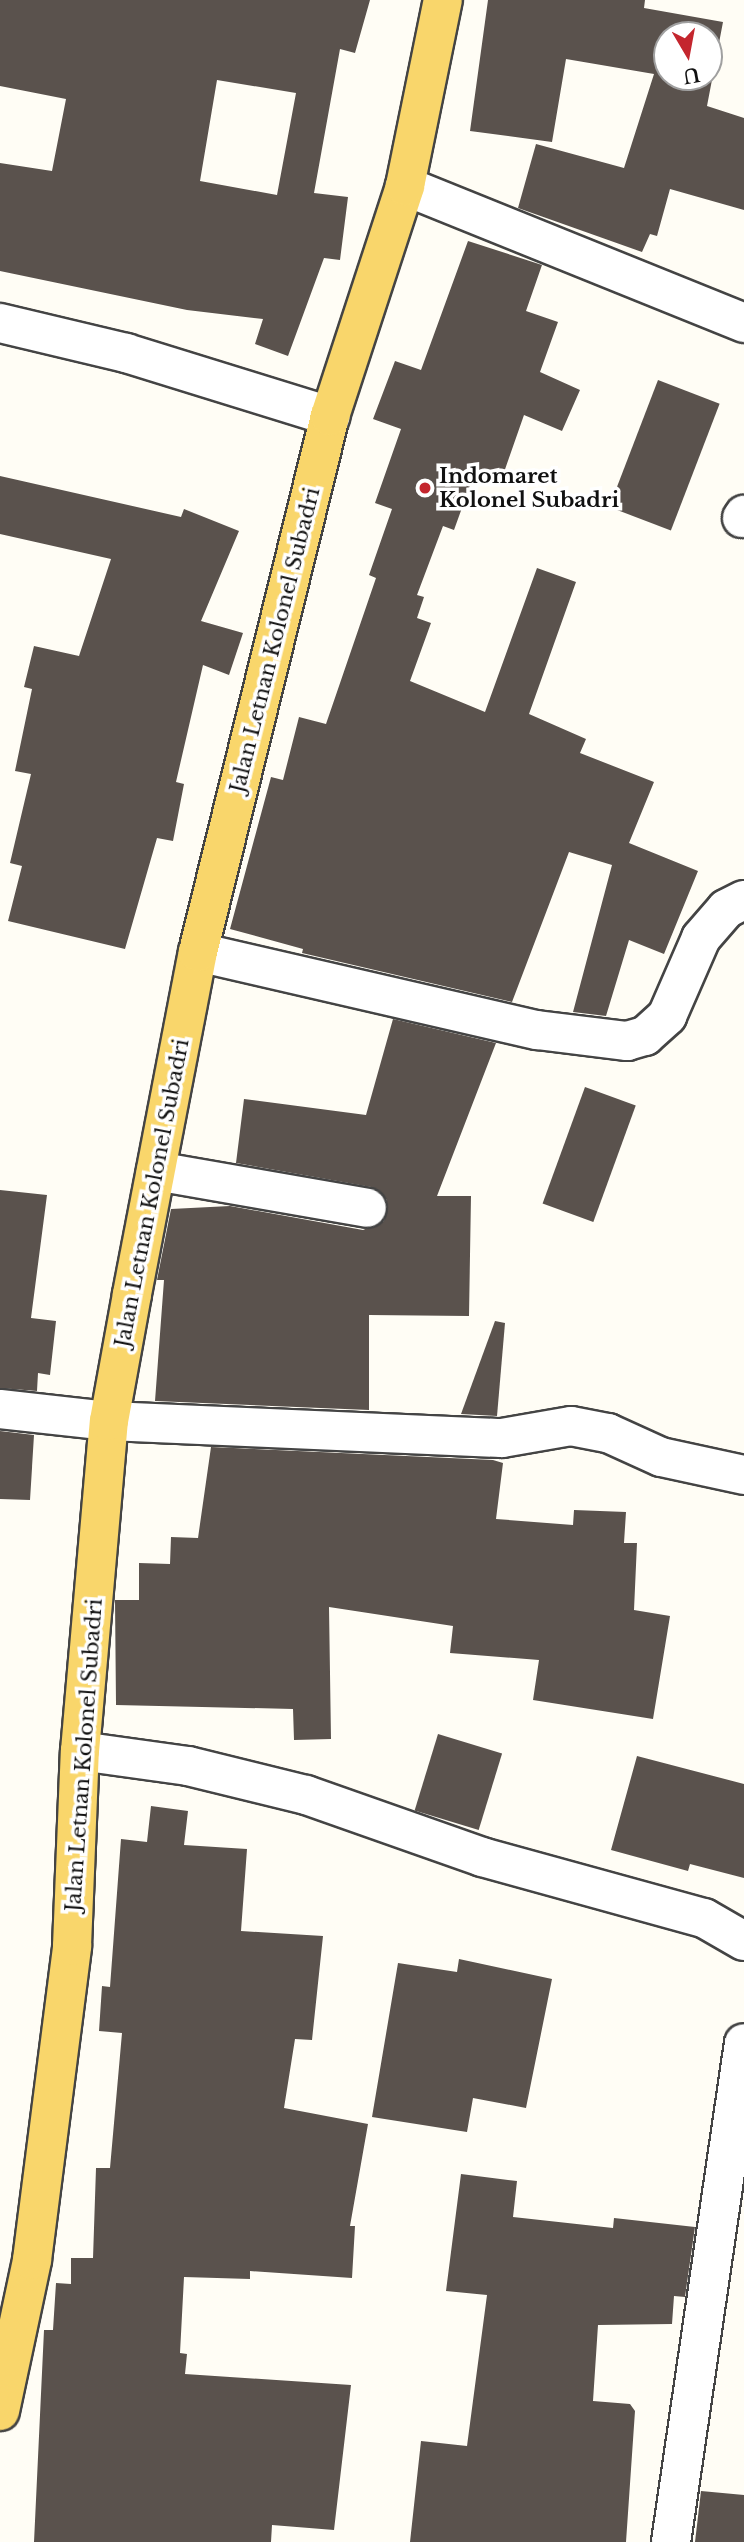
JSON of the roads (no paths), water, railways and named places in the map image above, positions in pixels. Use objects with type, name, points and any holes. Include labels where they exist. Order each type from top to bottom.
[{"type":"main road","name":"Jalan Letnan Kolonel Subadri","points":[[0,2411],[32,2260],[72,1946],[80,1751],[109,1421],[198,952],[330,416],[405,186],[443,0]]},
{"type":"street","points":[[405,186],[744,323]]},
{"type":"street","points":[[0,323],[126,353],[330,416]]},
{"type":"street","points":[[198,952],[537,1030],[627,1041],[645,1036],[667,1016],[701,939],[726,909],[744,900]]},
{"type":"street","points":[[156,1171],[367,1208]]},
{"type":"street","points":[[0,1409],[109,1421],[502,1438],[571,1426],[608,1433],[661,1457],[744,1475]]},
{"type":"street","points":[[80,1751],[188,1766],[306,1795],[482,1857],[704,1918],[744,1941]]},
{"type":"street","points":[[671,2542],[744,2043]]},
{"type":"place","name":"Indomaret Kolonel Subadri","points":[[425,488]]}]
